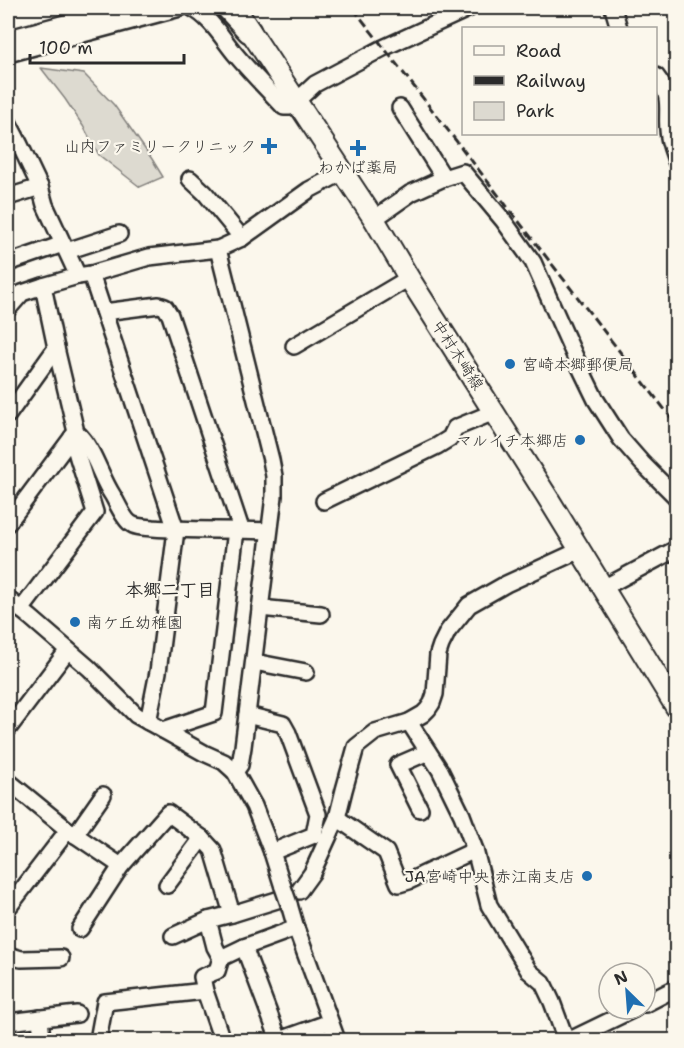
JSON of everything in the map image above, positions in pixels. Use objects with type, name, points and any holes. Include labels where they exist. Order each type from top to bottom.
[{"type":"highway","points":[[8,42],[135,8]]},
{"type":"highway","points":[[228,8],[249,31]]},
{"type":"main road","name":"中村木崎線","points":[[235,8],[374,219],[676,706]]},
{"type":"street","points":[[8,54],[180,8]]},
{"type":"street","points":[[192,8],[207,18],[237,56],[284,107],[290,107],[315,84],[383,48],[470,8]]},
{"type":"street","points":[[613,8],[619,27]]},
{"type":"street","points":[[657,77],[664,86],[668,102],[669,138],[676,161]]},
{"type":"street","points":[[400,108],[444,177]]},
{"type":"street","points":[[8,122],[40,187],[45,205],[65,247],[84,275],[104,312],[176,530],[158,672],[148,722]]},
{"type":"street","points":[[8,309],[22,293],[43,286],[149,257],[218,249],[242,238],[309,190],[343,172]]},
{"type":"street","points":[[374,219],[411,193],[444,177],[463,172],[503,220],[533,262],[596,400],[621,439],[676,497]]},
{"type":"street","points":[[190,179],[206,193],[242,238]]},
{"type":"street","points":[[8,197],[40,187]]},
{"type":"street","points":[[8,263],[119,234]]},
{"type":"street","points":[[218,249],[272,460],[274,496],[240,765],[235,772]]},
{"type":"street","points":[[294,346],[409,278]]},
{"type":"street","points":[[21,610],[95,512],[78,458],[43,286]]},
{"type":"street","points":[[104,312],[159,305],[165,307],[170,315],[239,530],[214,713],[163,730]]},
{"type":"street","points":[[8,416],[56,348]]},
{"type":"street","points":[[324,501],[437,446],[450,438],[455,428],[494,412]]},
{"type":"street","points":[[74,434],[84,440],[110,493],[130,523],[138,527],[176,530],[269,531]]},
{"type":"street","points":[[8,523],[74,434]]},
{"type":"street","points":[[603,588],[676,549]]},
{"type":"street","points":[[299,891],[312,873],[337,818],[356,747],[375,732],[409,722],[423,714],[432,703],[441,645],[448,631],[469,605],[506,584],[580,550]]},
{"type":"street","points":[[8,599],[89,669],[136,715],[224,762],[235,772],[254,806],[272,852],[282,897],[296,928],[337,1041]]},
{"type":"street","points":[[260,608],[321,614]]},
{"type":"street","points":[[8,729],[68,650]]},
{"type":"street","points":[[254,662],[306,672]]},
{"type":"street","points":[[247,715],[283,724],[318,814],[314,835],[272,852]]},
{"type":"street","points":[[409,722],[440,770],[462,815],[475,850],[489,905],[529,971],[543,983],[568,1041],[609,1021]]},
{"type":"street","points":[[420,809],[398,765],[428,752]]},
{"type":"street","points":[[10,788],[122,866]]},
{"type":"street","points":[[8,908],[102,795]]},
{"type":"street","points":[[80,929],[122,866],[168,813],[202,838],[213,850],[232,914]]},
{"type":"street","points":[[337,818],[386,852],[399,884],[475,850]]},
{"type":"street","points":[[167,885],[202,838]]},
{"type":"street","points":[[173,936],[208,920],[282,897]]},
{"type":"street","points":[[208,920],[215,947],[221,958],[217,971],[202,977],[222,1041]]},
{"type":"street","points":[[221,958],[296,928]]},
{"type":"street","points":[[244,947],[279,1041],[330,1022]]},
{"type":"street","points":[[8,955],[21,958],[61,958]]},
{"type":"street","points":[[657,998],[676,988]]},
{"type":"street","points":[[98,1041],[105,1002],[205,991]]},
{"type":"street","points":[[8,1022],[77,1014]]},
{"type":"street","points":[[40,1018],[42,1041]]},
{"type":"green space","points":[[41,68],[84,74],[114,105],[163,177],[140,187],[99,155],[65,99]]},
{"type":"railway","points":[[353,8],[676,424]]},
{"type":"place","name":"山内ファミリークリニック","points":[[269,146]]},
{"type":"place","name":"わかば薬局","points":[[358,148]]},
{"type":"place","name":"宮崎本郷郵便局","points":[[510,364]]},
{"type":"place","name":"マルイチ本郷店","points":[[580,440]]},
{"type":"place","name":"南ケ丘幼稚園","points":[[75,622]]},
{"type":"place","name":"JA宮崎中央 赤江南支店","points":[[587,876]]},
{"type":"district","name":"本郷二丁目","points":[[170,590]]}]
